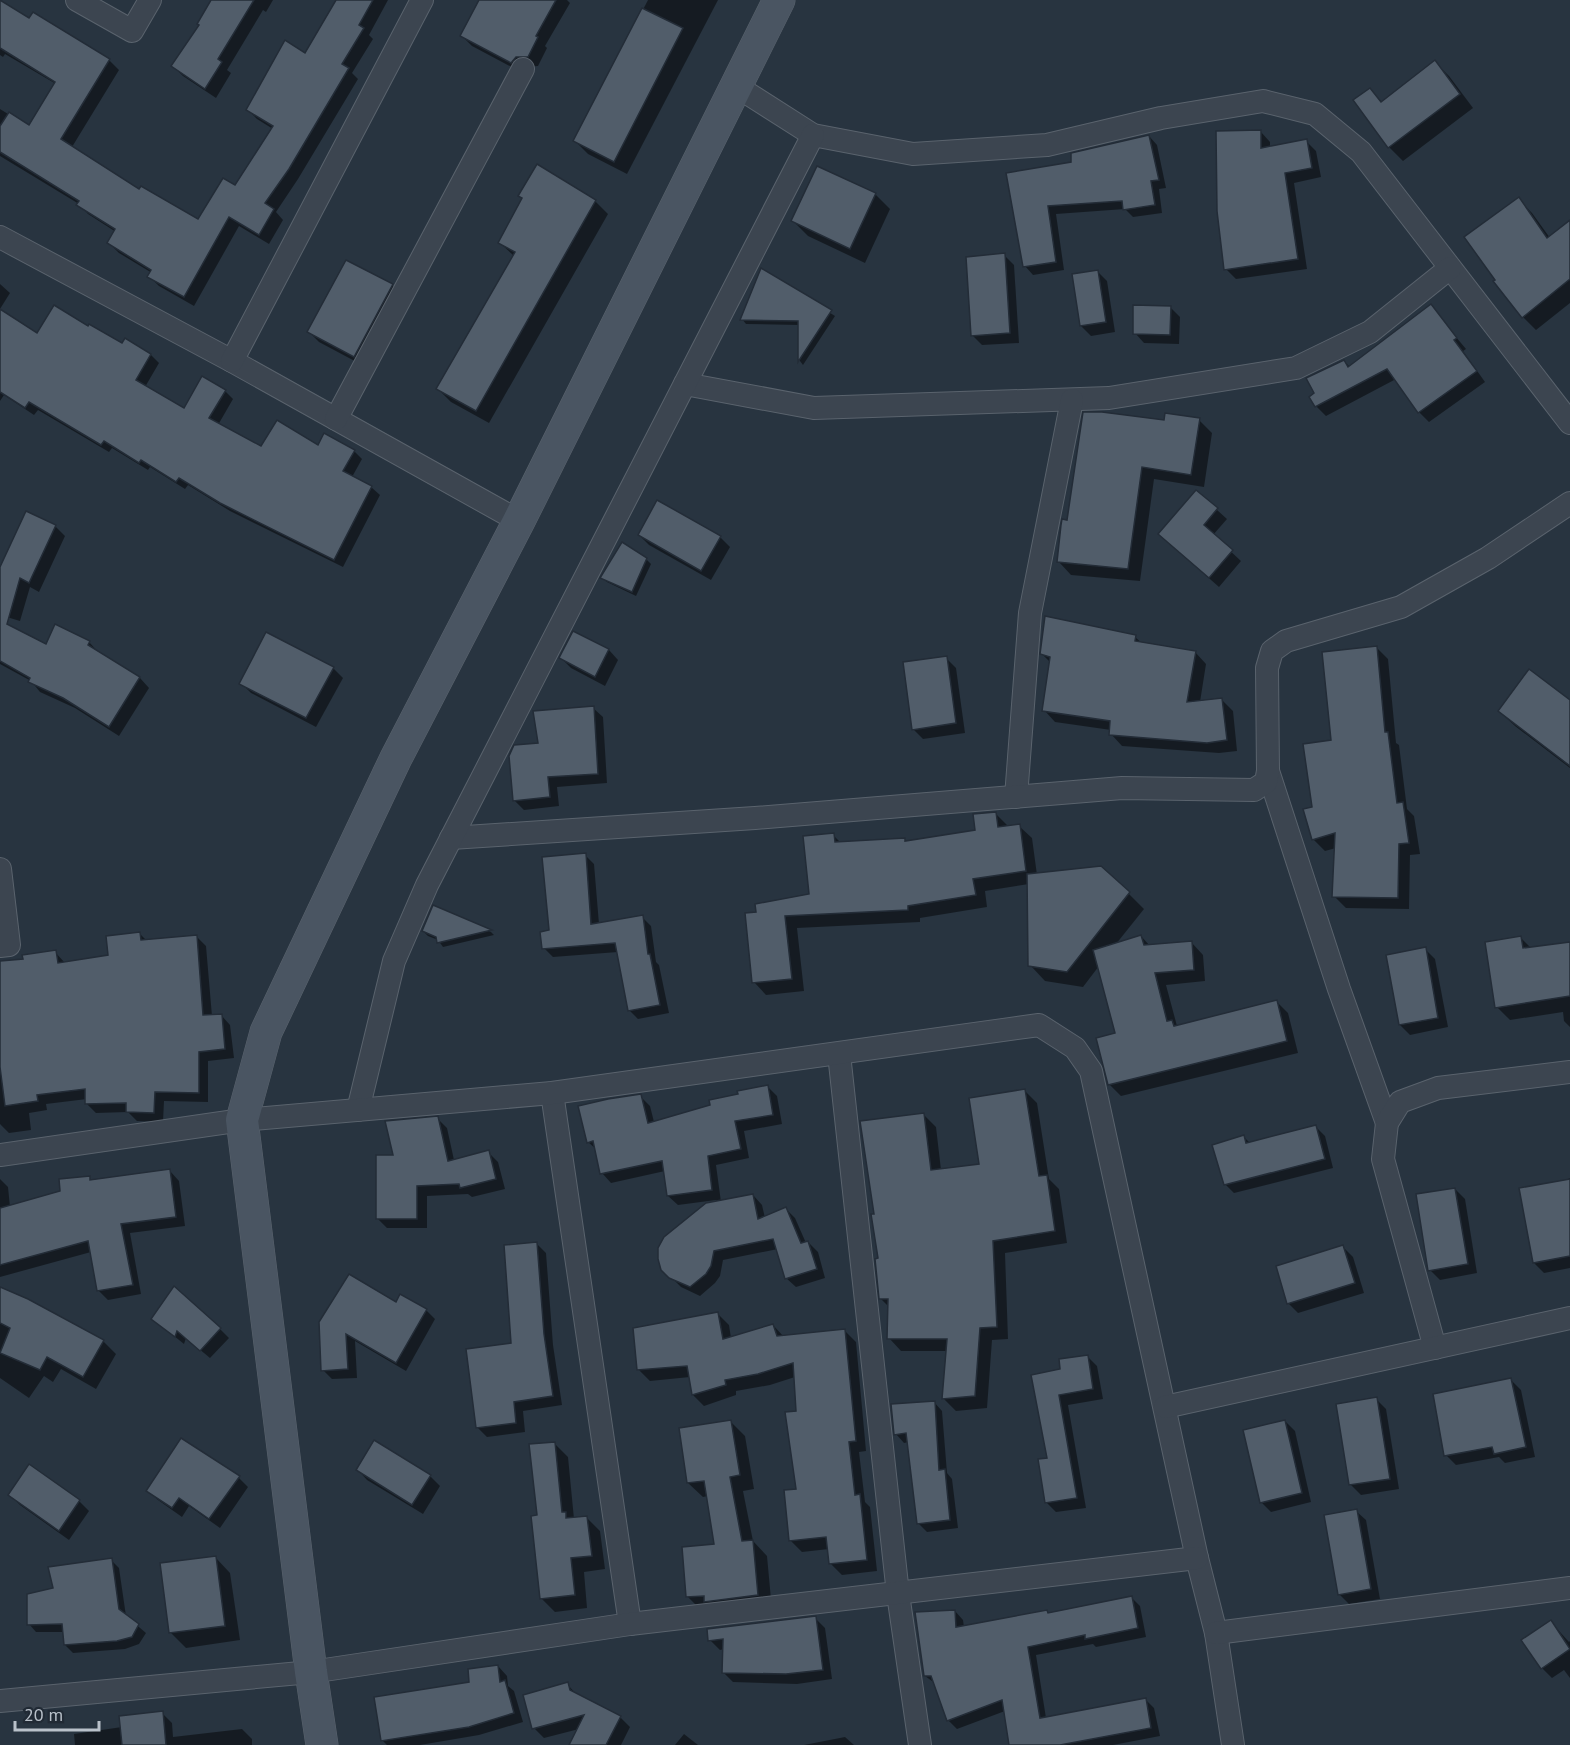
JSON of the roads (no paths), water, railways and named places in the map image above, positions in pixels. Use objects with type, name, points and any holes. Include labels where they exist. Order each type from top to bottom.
[{"type":"street","points":[[77,0],[132,31],[150,0]]},
{"type":"street","points":[[232,361],[422,0]]},
{"type":"street","points":[[322,1745],[310,1672],[242,1120],[266,1032],[396,758],[519,522],[779,0]]},
{"type":"street","points":[[336,419],[523,69]]},
{"type":"street","points":[[736,86],[813,135],[913,154],[1047,145],[1161,118],[1263,101],[1315,114],[1361,152],[1570,423]]},
{"type":"street","points":[[358,1110],[394,961],[427,885],[813,135]]},
{"type":"street","points":[[0,237],[232,361],[519,522]]},
{"type":"street","points":[[685,384],[814,408],[1109,398],[1296,368],[1370,332],[1450,268]]},
{"type":"street","points":[[1016,797],[1030,613],[1072,400]]},
{"type":"street","points":[[451,838],[756,818],[1122,788],[1254,790],[1266,782],[1268,771],[1266,668],[1272,651],[1286,641],[1401,607],[1488,558],[1570,503]]},
{"type":"street","points":[[1268,771],[1339,989],[1387,1123]]},
{"type":"street","points":[[0,869],[9,945],[0,946]]},
{"type":"street","points":[[0,1155],[242,1120],[552,1093],[1039,1025],[1075,1048],[1091,1071],[1197,1558],[1216,1633],[1233,1745]]},
{"type":"street","points":[[839,1054],[898,1594],[920,1745]]},
{"type":"street","points":[[1435,1348],[1383,1159],[1387,1123],[1400,1101],[1438,1088],[1570,1072]]},
{"type":"street","points":[[552,1093],[630,1623]]},
{"type":"street","points":[[1165,1407],[1570,1318]]},
{"type":"street","points":[[0,1701],[310,1672],[630,1623],[1197,1558]]},
{"type":"street","points":[[1216,1633],[1570,1588]]}]
